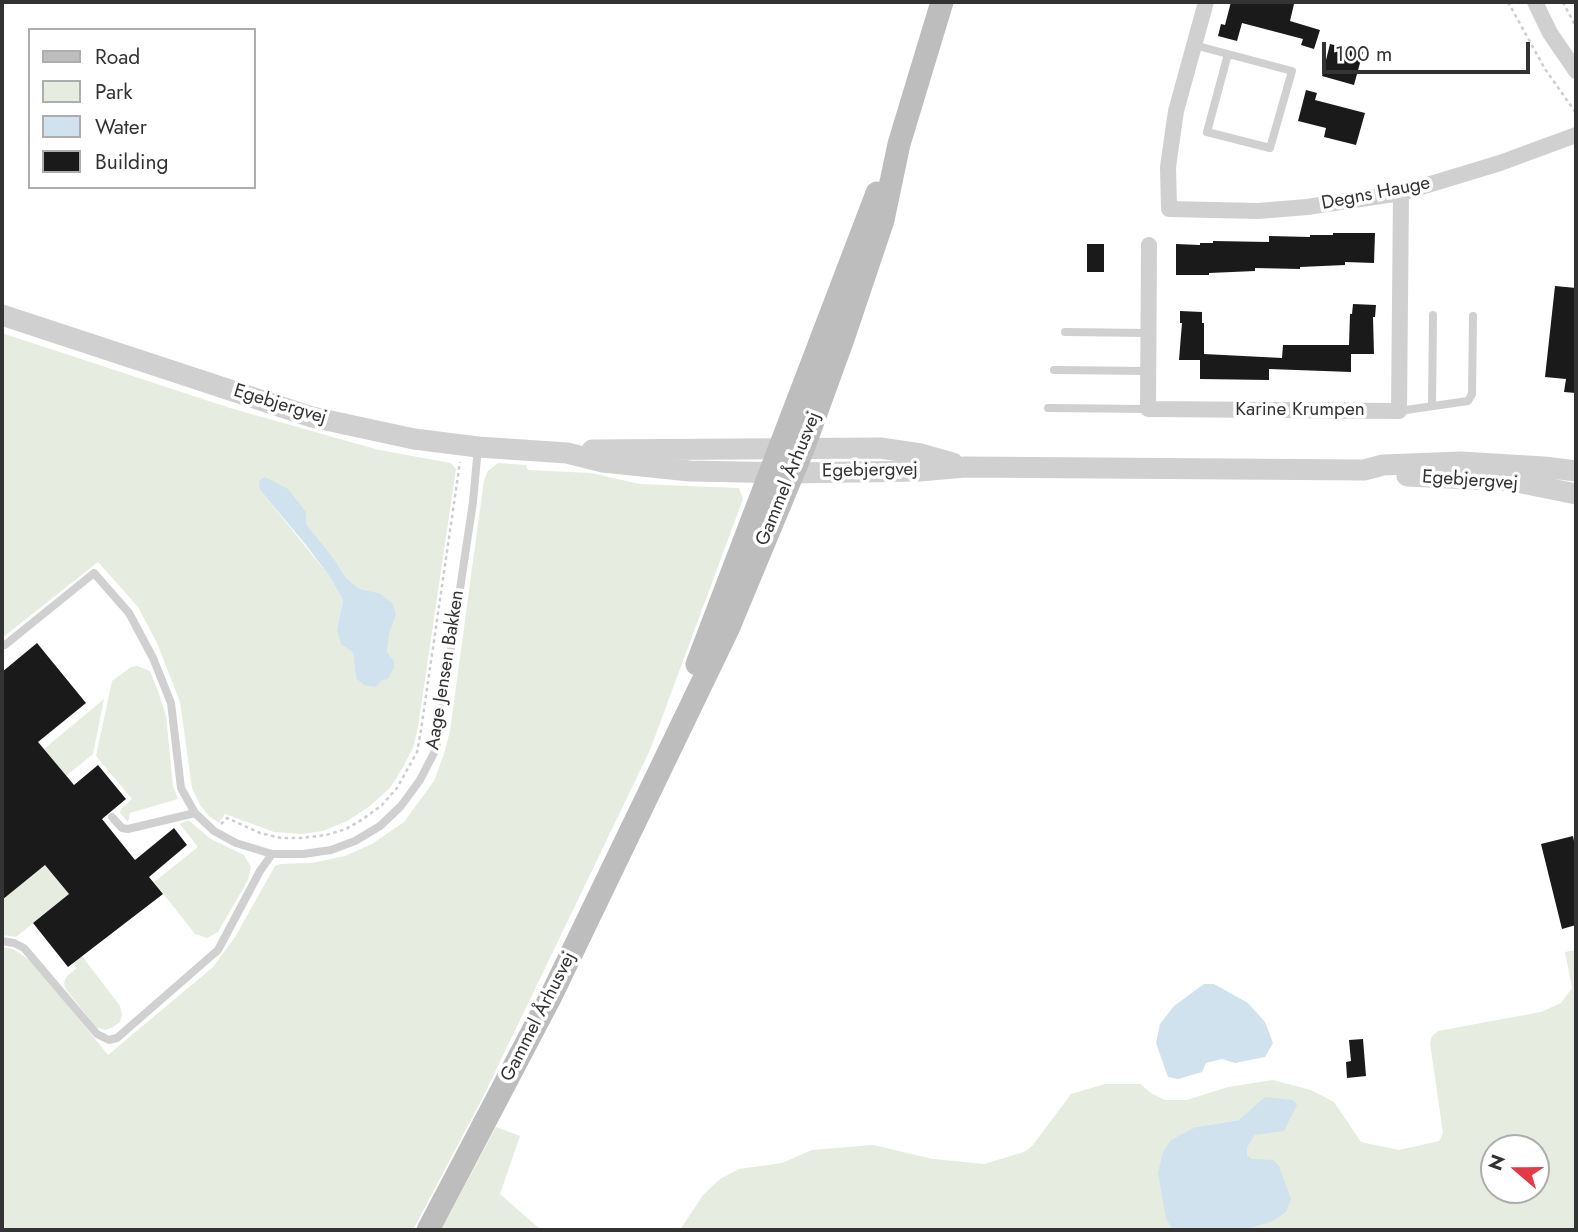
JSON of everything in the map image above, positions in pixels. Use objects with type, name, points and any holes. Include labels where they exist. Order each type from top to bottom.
[{"type":"main road","name":"Gammel Århusvej","points":[[781,473],[803,449],[883,220],[899,144],[942,2]]},
{"type":"main road","name":"Gammel Århusvej","points":[[428,1230],[550,998],[729,629],[781,473],[780,449],[867,218],[899,144]]},
{"type":"street","points":[[1194,45],[1206,2]]},
{"type":"street","points":[[1535,2],[1550,33],[1576,71]]},
{"type":"street","name":"Degns Hauge","points":[[1194,45],[1175,111],[1168,167],[1169,209],[1258,211],[1401,193],[1500,163],[1576,135]]},
{"type":"street","points":[[1399,411],[1401,193]]},
{"type":"street","points":[[1147,409],[1149,245]]},
{"type":"street","name":"Egebjergvej","points":[[2,315],[312,417],[414,439],[567,453],[603,462],[690,471],[781,473],[920,471],[965,467],[1363,470],[1382,475],[1512,481],[1576,494]]},
{"type":"street","name":"Karine Krumpen","points":[[1147,409],[1399,411]]},
{"type":"street","name":"Egebjergvej","points":[[567,453],[604,448],[880,448],[921,454],[965,467]]},
{"type":"street","name":"Egebjergvej","points":[[1363,470],[1383,465],[1461,462],[1576,471]]},
{"type":"street","points":[[1512,481],[1531,478],[1576,485]]},
{"type":"lane","points":[[1194,45],[1228,54],[1292,71],[1270,148],[1207,132],[1228,54]]},
{"type":"lane","points":[[1432,406],[1433,315]]},
{"type":"lane","points":[[1399,411],[1468,401],[1472,394],[1473,316]]},
{"type":"lane","points":[[1065,332],[1148,333]]},
{"type":"lane","points":[[1054,370],[1148,371]]},
{"type":"lane","points":[[1048,408],[1147,409]]},
{"type":"lane","name":"Aage Jensen Bakken","points":[[2,645],[94,573],[129,612],[153,658],[171,703],[181,788],[195,813],[214,831],[236,843],[272,854],[331,850],[355,841],[380,826],[401,806],[414,789],[436,749],[473,502],[470,446]]},
{"type":"lane","points":[[112,817],[122,828],[128,829],[195,813]]},
{"type":"lane","points":[[2,941],[24,948],[97,1034],[109,1040],[117,1038],[218,950],[260,871],[272,854]]},
{"type":"path","points":[[1508,2],[1545,69],[1576,111]]},
{"type":"path","points":[[1563,2],[1576,27]]},
{"type":"path","points":[[214,831],[227,818],[260,833],[281,838],[326,835],[346,829],[363,819],[397,788],[417,752],[470,446]]},
{"type":"green space","points":[[2,333],[230,408],[379,450],[451,463],[456,469],[413,748],[390,788],[370,806],[347,821],[323,831],[302,834],[274,832],[225,814],[219,823],[209,816],[192,788],[180,702],[157,643],[138,607],[98,562],[2,638]],"holes":[[[260,490],[306,512],[307,525],[346,578],[360,589],[379,593],[396,614],[388,634],[387,652],[394,661],[375,687],[356,678],[353,652],[337,629],[343,600],[330,577]]]},
{"type":"green space","points":[[498,463],[526,465],[528,470],[591,473],[640,484],[739,488],[743,499],[650,750],[483,1097],[414,1228],[2,1230],[2,947],[13,949],[34,963],[108,1055],[213,967],[235,937],[275,866],[312,863],[345,856],[372,844],[404,822],[434,781],[444,754],[450,731],[484,480],[488,471]]},
{"type":"green space","points":[[137,666],[150,671],[166,716],[173,786],[178,799],[130,813],[128,822],[120,813],[132,799],[96,756],[112,681],[131,667]]},
{"type":"green space","points":[[104,699],[93,754],[66,776],[44,749]]},
{"type":"green space","points":[[188,820],[211,839],[244,855],[251,867],[248,880],[218,932],[207,938],[195,934],[154,882],[198,847],[180,824]]},
{"type":"green space","points":[[45,865],[69,894],[16,937],[2,935],[2,900]]},
{"type":"green space","points":[[1576,950],[1576,1230],[1245,1230],[1274,1221],[1286,1212],[1247,1155],[1247,1148],[1255,1135],[1239,1120],[1196,1127],[1166,1219],[1173,1230],[680,1230],[703,1195],[720,1179],[739,1169],[782,1163],[812,1150],[873,1145],[933,1159],[984,1164],[1024,1152],[1032,1146],[1071,1094],[1105,1084],[1140,1084],[1165,1100],[1187,1100],[1228,1087],[1273,1080],[1311,1090],[1334,1102],[1361,1142],[1399,1150],[1439,1141],[1443,1133],[1430,1043],[1432,1036],[1438,1031],[1541,1012],[1561,1003],[1572,988],[1565,952]]},
{"type":"green space","points":[[82,956],[120,1006],[120,1022],[105,1030],[96,1027],[65,988],[67,976],[77,968],[73,962]]},
{"type":"green space","points":[[496,1127],[520,1136],[500,1194],[541,1230],[441,1230]]},
{"type":"water","points":[[265,477],[288,489],[306,512],[307,525],[346,578],[360,589],[379,593],[392,603],[396,614],[389,634],[387,652],[394,661],[394,668],[388,679],[382,680],[375,687],[364,685],[356,678],[353,652],[341,644],[337,629],[343,600],[306,545],[260,490],[259,481]]},
{"type":"water","points":[[1204,984],[1214,984],[1248,1003],[1265,1022],[1273,1043],[1265,1057],[1235,1063],[1222,1059],[1206,1063],[1202,1072],[1178,1079],[1168,1077],[1156,1043],[1160,1024],[1174,1006]]},
{"type":"water","points":[[1265,1097],[1293,1100],[1297,1105],[1284,1131],[1255,1135],[1247,1148],[1247,1155],[1252,1159],[1273,1160],[1279,1166],[1291,1199],[1286,1212],[1274,1221],[1245,1230],[1173,1230],[1166,1219],[1158,1173],[1163,1152],[1171,1140],[1196,1127],[1239,1120]]},
{"type":"building","points":[[1231,2],[1294,4],[1290,21],[1320,30],[1314,49],[1301,45],[1303,39],[1242,23],[1237,41],[1218,36],[1221,24],[1225,25]]},
{"type":"building","points":[[1330,44],[1363,52],[1354,85],[1322,76]]},
{"type":"building","points":[[1306,90],[1317,93],[1315,100],[1365,113],[1356,145],[1324,137],[1326,128],[1298,121]]},
{"type":"building","points":[[1333,233],[1375,233],[1374,263],[1345,262],[1345,265],[1300,269],[1255,268],[1255,271],[1176,275],[1176,244],[1200,245],[1213,241],[1269,242],[1269,236],[1310,237]]},
{"type":"building","points":[[1087,244],[1104,244],[1104,272],[1087,272]]},
{"type":"building","points":[[1555,286],[1576,288],[1576,393],[1564,392],[1566,379],[1545,377]]},
{"type":"building","points":[[1353,304],[1376,305],[1373,317],[1374,354],[1351,354],[1351,372],[1269,369],[1269,380],[1200,379],[1200,360],[1179,360],[1182,323],[1180,311],[1202,312],[1204,354],[1282,358],[1283,345],[1349,345]]},
{"type":"building","points":[[37,643],[86,703],[38,742],[74,785],[98,765],[126,799],[102,819],[135,860],[174,828],[187,845],[149,877],[163,894],[68,967],[33,923],[69,894],[45,865],[2,900],[2,672]]},
{"type":"building","points":[[1573,836],[1576,851],[1576,925],[1562,929],[1541,844]]},
{"type":"building","points":[[1363,1039],[1366,1076],[1347,1078],[1346,1062],[1351,1061],[1349,1040]]}]
